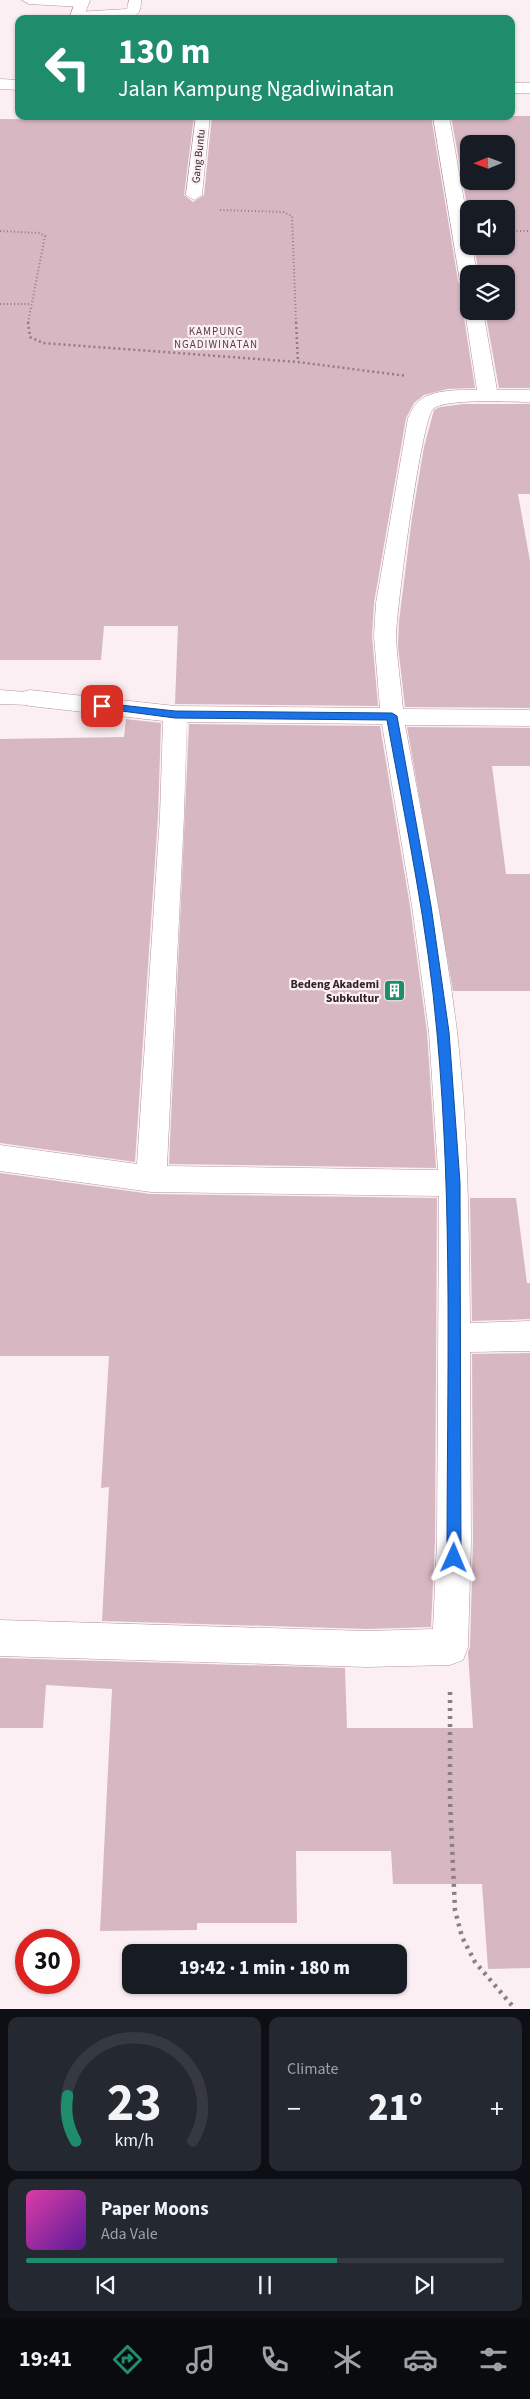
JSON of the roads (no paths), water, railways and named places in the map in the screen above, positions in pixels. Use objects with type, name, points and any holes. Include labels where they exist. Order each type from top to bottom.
[{"type":"street","points":[[29,0],[80,9]]},
{"type":"street","points":[[0,84],[15,85]]},
{"type":"street","points":[[515,88],[530,88]]},
{"type":"street","points":[[441,120],[466,265]]},
{"type":"street","points":[[475,320],[488,396]]},
{"type":"street","points":[[0,1638],[367,1649],[450,1646],[454,1541],[454,1183],[443,1032],[426,906],[392,716],[385,636],[387,603],[411,451],[418,418],[424,406],[432,400],[459,396],[530,396]]},
{"type":"street","points":[[30,698],[175,714],[530,718]]},
{"type":"street","points":[[151,1179],[172,816],[175,714]]},
{"type":"street","points":[[0,1158],[151,1179],[454,1183]]},
{"type":"street","points":[[454,1338],[530,1336]]},
{"type":"lane","points":[[80,9],[130,13],[133,11],[135,0]]},
{"type":"lane","name":"Gang Buntu","points":[[194,195],[203,120]]},
{"type":"lane","points":[[0,697],[30,698]]},
{"type":"place","name":"Bedeng Akademi Subkultur","points":[[395,991]]},
{"type":"district","name":"KAMPUNG NGADIWINATAN","points":[[216,337]]}]
